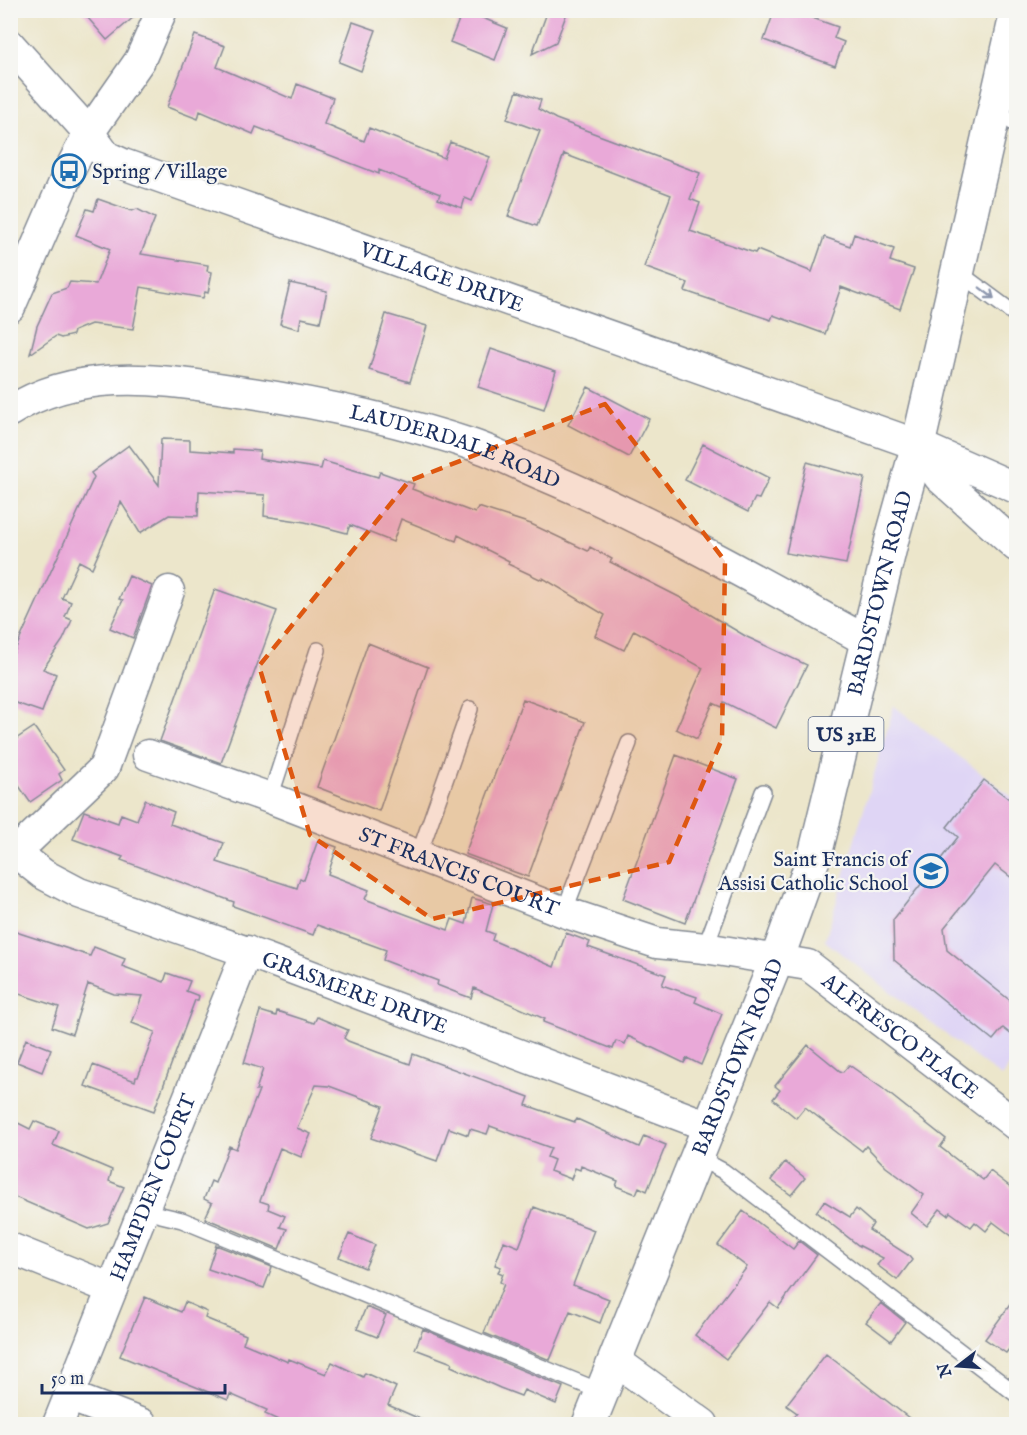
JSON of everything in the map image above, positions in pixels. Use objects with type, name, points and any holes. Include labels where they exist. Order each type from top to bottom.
[{"type":"main road","name":"BARDSTOWN ROAD","points":[[589,1425],[777,959],[816,851],[869,642],[893,535],[918,445],[958,272],[1006,117],[1017,16]]},
{"type":"street","points":[[10,307],[69,171],[89,133],[140,60],[162,10]]},
{"type":"street","name":"VILLAGE DRIVE","points":[[10,45],[89,133],[106,156],[123,164],[918,445],[1017,488]]},
{"type":"street","name":"LAUDERDALE ROAD","points":[[10,411],[56,391],[85,382],[156,379],[277,396],[375,417],[473,445],[602,501],[869,642]]},
{"type":"street","points":[[918,445],[939,477],[1017,546]]},
{"type":"street","points":[[13,850],[104,768],[169,591]]},
{"type":"street","name":"ST FRANCIS COURT","points":[[148,755],[270,798],[564,912],[657,943],[777,959]]},
{"type":"street","name":"GRASMERE DRIVE","points":[[13,850],[44,874],[80,893],[247,951],[708,1126]]},
{"type":"street","name":"HAMPDEN COURT","points":[[58,1425],[247,951]]},
{"type":"street","name":"ALFRESCO PLACE","points":[[777,959],[808,965],[1017,1125]]},
{"type":"street","points":[[10,1248],[112,1289]]},
{"type":"street","points":[[616,1360],[703,1425]]},
{"type":"street","points":[[69,1396],[142,1425]]},
{"type":"lane","points":[[958,272],[1017,315]]},
{"type":"lane","points":[[270,798],[318,650]]},
{"type":"lane","points":[[418,857],[470,709]]},
{"type":"lane","points":[[564,912],[629,743]]},
{"type":"lane","points":[[705,948],[763,792]]},
{"type":"lane","points":[[697,1157],[723,1171],[1017,1394]]},
{"type":"lane","points":[[144,1211],[182,1220],[602,1392]]},
{"type":"highlighted area","points":[[605,404],[725,561],[722,739],[669,862],[432,919],[310,835],[259,666],[409,481]]},
{"type":"shaded area","name":"Saint Francis of Assisi Catholic School","points":[[894,706],[1016,800],[1016,1058],[1001,1077],[825,941]]},
{"type":"building","points":[[81,10],[142,10],[107,40]]},
{"type":"building","points":[[463,10],[507,28],[495,60],[450,42]]},
{"type":"building","points":[[548,10],[568,10],[556,42],[532,54]]},
{"type":"building","points":[[790,10],[838,27],[834,38],[844,42],[835,66],[764,40],[774,12],[788,17]]},
{"type":"building","points":[[353,22],[376,30],[361,71],[339,62]]},
{"type":"building","points":[[195,35],[225,46],[217,67],[292,99],[297,84],[333,98],[324,124],[364,141],[369,128],[444,158],[450,142],[490,157],[472,201],[465,198],[462,208],[438,199],[440,194],[379,170],[379,174],[256,127],[253,134],[200,111],[198,119],[167,107]]},
{"type":"building","points":[[517,91],[541,100],[538,109],[556,119],[700,173],[690,199],[700,203],[690,231],[755,253],[757,250],[812,272],[824,237],[850,246],[854,234],[894,249],[890,261],[914,269],[900,309],[841,287],[825,334],[773,315],[771,320],[685,291],[688,283],[644,267],[671,195],[564,154],[537,226],[508,216],[540,131],[507,119]]},
{"type":"building","points":[[98,199],[132,211],[137,209],[155,218],[141,254],[208,265],[207,271],[212,272],[208,293],[205,292],[203,298],[141,287],[133,329],[91,324],[74,331],[73,335],[61,338],[56,336],[30,354],[37,326],[52,293],[67,288],[70,282],[96,284],[110,249],[76,235],[87,209],[94,211]]},
{"type":"building","points":[[290,283],[327,291],[320,322],[301,318],[299,329],[280,324]]},
{"type":"building","points":[[386,314],[427,326],[410,382],[369,370]]},
{"type":"building","points":[[491,349],[556,371],[544,409],[478,387]]},
{"type":"building","points":[[588,387],[649,419],[629,457],[568,425]]},
{"type":"building","points":[[161,439],[190,440],[190,450],[233,453],[233,449],[260,451],[259,459],[321,469],[323,461],[378,477],[380,472],[414,484],[412,489],[475,513],[478,507],[531,524],[588,551],[590,547],[612,559],[610,562],[683,599],[747,637],[807,665],[776,728],[724,702],[722,707],[713,703],[697,739],[676,729],[703,668],[634,630],[624,650],[595,636],[605,615],[543,578],[542,580],[508,564],[509,561],[458,535],[456,541],[401,519],[393,542],[350,525],[347,533],[305,522],[264,516],[265,495],[199,491],[198,516],[169,515],[140,533],[121,502],[92,568],[79,561],[62,598],[71,602],[65,617],[72,620],[63,640],[43,669],[56,674],[42,712],[10,701],[10,661],[94,477],[91,473],[129,445],[159,485]]},
{"type":"building","points":[[703,444],[769,478],[759,499],[755,498],[748,512],[685,480]]},
{"type":"building","points":[[807,462],[865,478],[846,564],[786,553]]},
{"type":"building","points":[[129,576],[152,586],[133,638],[110,628],[123,600],[119,599]]},
{"type":"building","points":[[215,589],[277,611],[221,763],[160,741]]},
{"type":"building","points":[[368,643],[428,667],[379,811],[317,787]]},
{"type":"building","points":[[523,699],[585,722],[528,877],[465,854]]},
{"type":"building","points":[[34,727],[64,770],[59,774],[62,780],[30,802],[10,773],[10,743]]},
{"type":"building","points":[[676,755],[738,779],[685,923],[623,899]]},
{"type":"building","points":[[984,780],[1017,805],[1017,882],[995,865],[944,928],[947,950],[1017,1006],[1017,1039],[1003,1028],[993,1040],[894,960],[893,920],[958,837],[947,827]]},
{"type":"building","points":[[145,800],[174,812],[170,824],[224,843],[217,862],[297,888],[300,878],[304,880],[318,840],[337,847],[328,874],[369,890],[365,899],[448,930],[452,919],[466,924],[472,898],[493,904],[486,931],[494,934],[492,940],[554,967],[566,933],[590,942],[588,947],[666,975],[662,985],[697,997],[695,1002],[722,1014],[701,1065],[687,1058],[684,1063],[628,1036],[625,1044],[616,1041],[613,1049],[543,1022],[545,1019],[474,988],[471,998],[437,985],[438,981],[383,960],[386,950],[317,925],[313,935],[233,906],[234,902],[121,860],[123,857],[73,839],[84,811],[118,823],[121,814],[137,820]]},
{"type":"building","points":[[10,930],[90,956],[94,947],[125,959],[122,966],[164,982],[167,973],[190,981],[186,991],[199,996],[198,1000],[195,1000],[154,1111],[85,1086],[93,1065],[135,1081],[138,1077],[155,1032],[132,1023],[142,996],[114,994],[88,984],[72,1034],[52,1027],[59,1007],[10,991]]},
{"type":"building","points":[[260,1011],[276,1016],[277,1011],[314,1023],[317,1017],[348,1030],[344,1038],[348,1041],[377,1052],[410,1064],[413,1054],[529,1097],[526,1105],[575,1122],[577,1119],[639,1147],[644,1136],[666,1145],[647,1191],[639,1187],[636,1194],[616,1186],[618,1181],[581,1166],[580,1170],[575,1168],[571,1179],[550,1171],[554,1160],[547,1157],[551,1148],[490,1126],[487,1134],[470,1129],[468,1135],[449,1128],[437,1161],[371,1138],[383,1106],[329,1086],[316,1085],[297,1128],[311,1134],[301,1157],[280,1148],[260,1201],[269,1204],[268,1209],[285,1216],[280,1227],[287,1229],[279,1249],[205,1218],[212,1203],[204,1199],[211,1181],[215,1183],[229,1146],[236,1149],[259,1090],[256,1090],[263,1069],[244,1063]]},
{"type":"building","points":[[26,1039],[51,1049],[42,1072],[17,1062]]},
{"type":"building","points":[[808,1045],[840,1071],[843,1072],[849,1065],[882,1088],[946,1139],[940,1147],[983,1180],[990,1171],[1017,1192],[1017,1240],[993,1222],[986,1231],[975,1222],[971,1227],[950,1212],[948,1215],[940,1209],[927,1226],[911,1213],[924,1195],[886,1167],[866,1146],[862,1151],[805,1107],[796,1118],[773,1099],[780,1090],[775,1086]]},
{"type":"building","points":[[10,1119],[30,1129],[34,1121],[59,1131],[53,1145],[112,1170],[109,1181],[124,1187],[108,1223],[89,1229],[10,1195]]},
{"type":"building","points":[[785,1162],[805,1178],[791,1195],[771,1180]]},
{"type":"building","points":[[824,1201],[850,1217],[856,1209],[873,1224],[869,1230],[908,1255],[912,1260],[897,1280],[877,1265],[883,1258],[858,1245],[816,1212]]},
{"type":"building","points":[[534,1207],[594,1230],[573,1285],[609,1299],[600,1323],[570,1311],[550,1360],[484,1333],[504,1284],[500,1282],[503,1274],[498,1272],[501,1267],[495,1265],[504,1241],[519,1247]]},
{"type":"building","points":[[743,1211],[793,1249],[799,1241],[817,1255],[778,1308],[770,1302],[726,1359],[695,1335],[747,1267],[718,1245]]},
{"type":"building","points":[[349,1234],[375,1245],[365,1268],[339,1257]]},
{"type":"building","points":[[216,1245],[272,1267],[264,1288],[208,1269]]},
{"type":"building","points":[[1017,1295],[1017,1339],[1006,1353],[985,1339]]},
{"type":"building","points":[[145,1297],[181,1312],[185,1302],[207,1312],[205,1318],[246,1335],[243,1343],[288,1362],[289,1359],[326,1374],[332,1362],[363,1377],[365,1373],[396,1387],[388,1405],[434,1425],[289,1425],[265,1414],[267,1410],[230,1394],[228,1400],[120,1356]]},
{"type":"building","points":[[881,1303],[905,1322],[891,1341],[866,1322]]},
{"type":"building","points":[[366,1307],[386,1315],[377,1337],[357,1329]]},
{"type":"building","points":[[423,1329],[563,1387],[556,1404],[524,1390],[521,1396],[500,1388],[451,1366],[452,1363],[415,1349]]},
{"type":"building","points":[[826,1354],[918,1425],[788,1425],[797,1413],[786,1405]]},
{"type":"place","name":"Spring / Village","points":[[69,171]]},
{"type":"place","name":"Saint Francis of Assisi Catholic School","points":[[931,871]]}]
